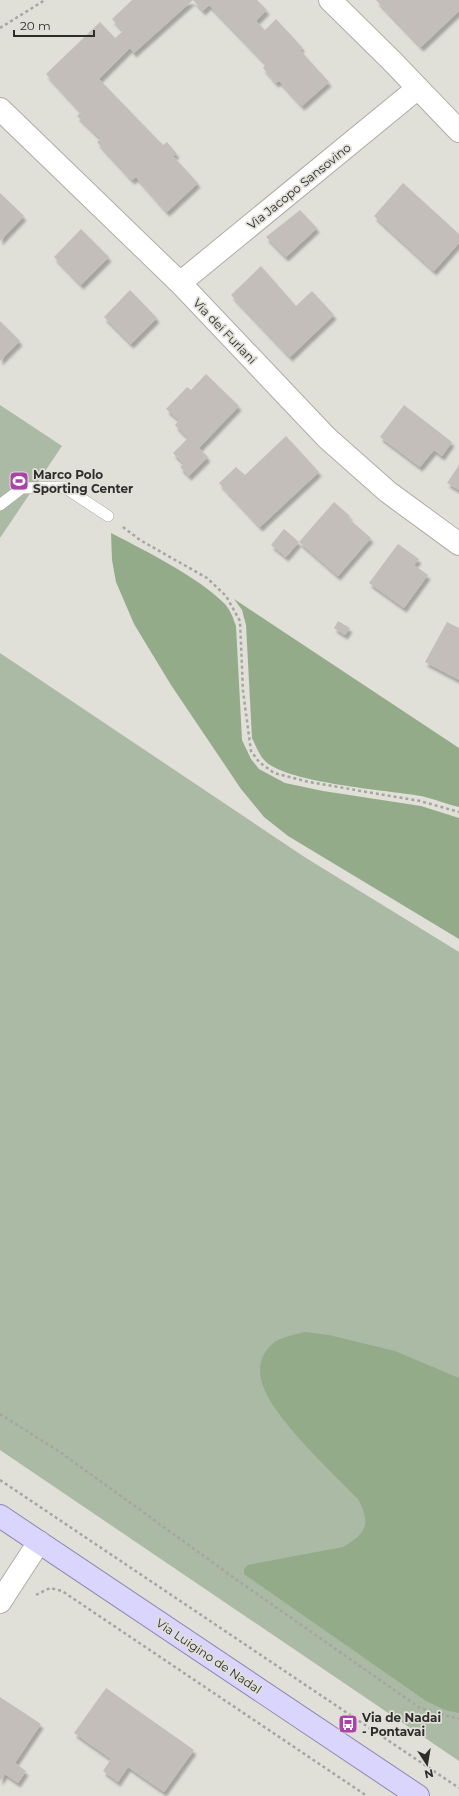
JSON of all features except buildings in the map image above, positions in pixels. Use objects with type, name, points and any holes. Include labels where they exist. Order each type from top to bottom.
[{"type":"main road","name":"Via Luigino de Nadal","points":[[0,1516],[418,1796]]},
{"type":"street","points":[[330,0],[459,131]]},
{"type":"street","name":"Via Jacopo Sansovino","points":[[180,283],[418,88]]},
{"type":"street","name":"Via dei Furlani","points":[[0,109],[180,283],[327,438],[388,492],[459,544]]},
{"type":"street","points":[[0,1602],[39,1542]]},
{"type":"lane","points":[[0,506],[22,488],[64,487],[108,516]]},
{"type":"path","points":[[0,28],[46,0]]},
{"type":"path","points":[[108,516],[140,540],[207,578],[226,596],[240,621],[244,691],[251,751],[259,762],[274,773],[308,782],[420,801],[459,812]]},
{"type":"path","points":[[0,1414],[60,1452],[237,1580],[420,1708],[459,1719]]},
{"type":"path","points":[[0,1480],[459,1788]]},
{"type":"path","points":[[34,1597],[50,1588],[62,1591],[367,1796]]},
{"type":"green space","name":"Marco Polo Sporting Center","points":[[0,405],[62,446],[0,538]]},
{"type":"green space","points":[[111,533],[186,574],[214,594],[229,609],[236,626],[242,740],[251,759],[259,769],[285,783],[323,791],[421,806],[459,818],[459,939],[288,836],[264,817],[241,789],[171,685],[134,624],[116,582],[112,560]]},
{"type":"green space","points":[[234,599],[459,748],[459,807],[421,796],[339,785],[316,780],[278,769],[266,762],[252,738],[246,625],[242,610]]},
{"type":"green space","points":[[0,653],[306,858],[459,952],[459,1761],[0,1450]]},
{"type":"green space","points":[[305,1332],[329,1335],[395,1351],[459,1378],[459,1713],[445,1710],[426,1701],[244,1574],[244,1569],[248,1565],[343,1547],[357,1537],[362,1532],[364,1527],[365,1515],[358,1499],[302,1442],[275,1409],[266,1393],[261,1379],[260,1365],[265,1352],[271,1345],[282,1338]]},
{"type":"place","name":"Marco Polo Sporting Center","points":[[19,481]]},
{"type":"place","name":"Via de Nadai - Pontavai","points":[[348,1724]]}]
